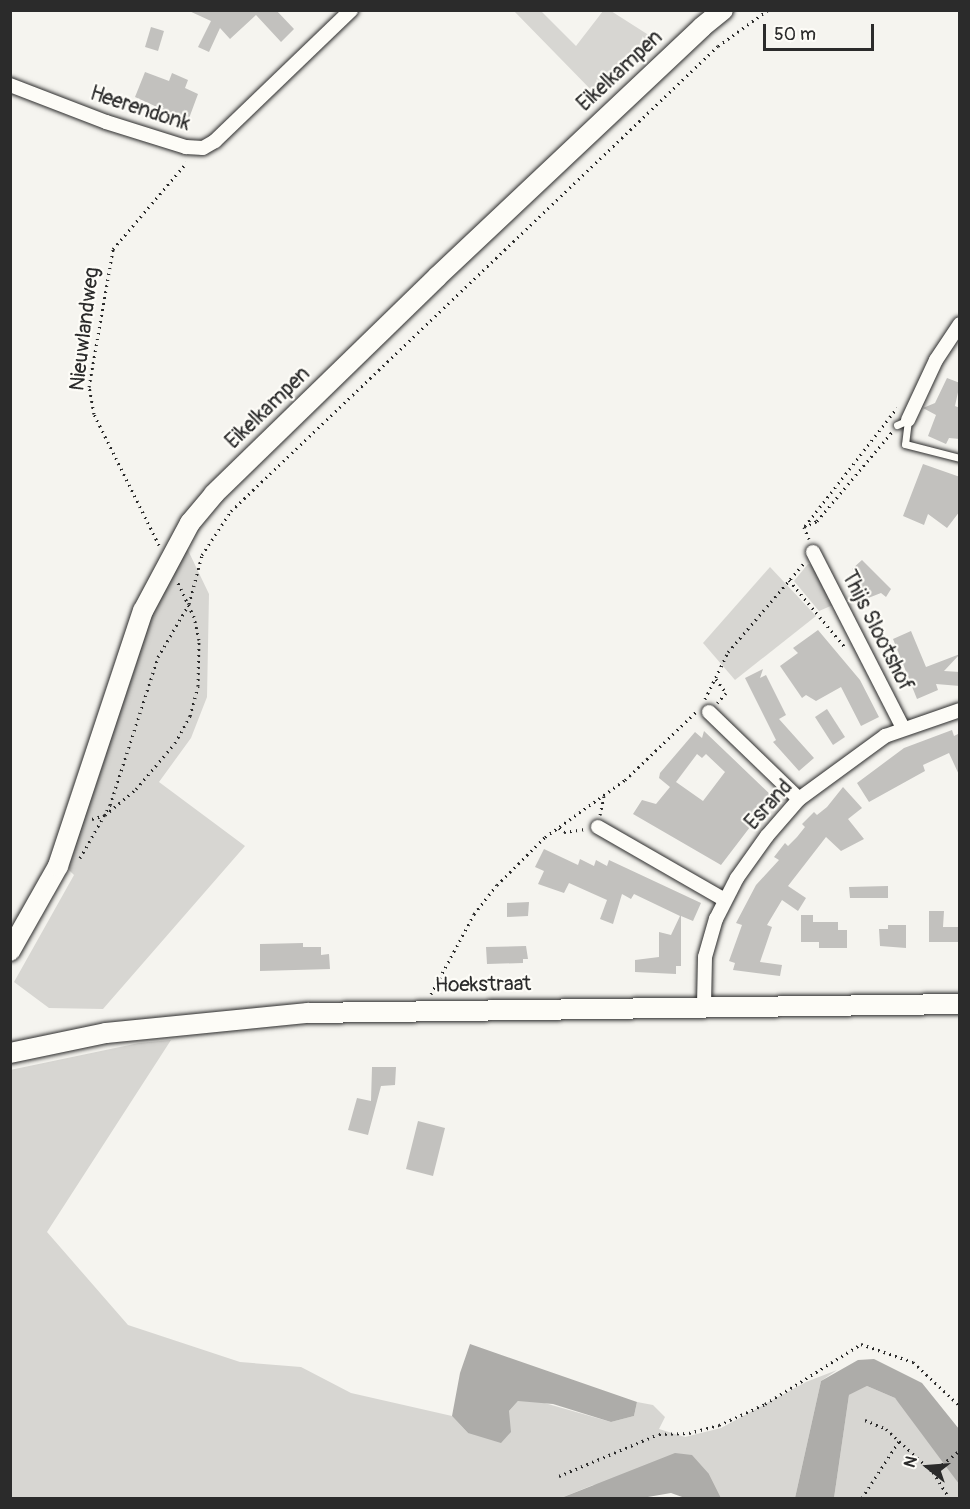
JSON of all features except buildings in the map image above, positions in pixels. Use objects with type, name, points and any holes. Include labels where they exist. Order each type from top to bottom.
[{"type":"street","name":"Heerendonk","points":[[10,85],[106,122],[192,148],[203,148],[215,141],[351,10]]},
{"type":"street","name":"Eikelkampen","points":[[10,951],[44,897],[68,843],[143,611],[167,561],[190,523],[214,494],[437,277],[702,27],[723,10]]},
{"type":"street","points":[[902,423],[936,360],[960,324]]},
{"type":"street","name":"Thijs Slootshof","points":[[813,552],[903,728]]},
{"type":"street","name":"Esrand","points":[[704,1005],[705,957],[725,900],[752,856],[800,799],[885,736],[960,710]]},
{"type":"street","points":[[709,712],[800,799]]},
{"type":"street","points":[[598,826],[725,900]]},
{"type":"street","name":"Hoekstraat","points":[[10,1053],[77,1038],[172,1024],[308,1013],[704,1005],[960,1004]]},
{"type":"lane","points":[[902,423],[905,444],[960,458]]},
{"type":"path","points":[[75,865],[105,815],[158,657],[189,604],[202,555],[231,511],[718,46],[768,10]]},
{"type":"path","name":"Nieuwlandweg","points":[[167,561],[94,414],[89,387],[113,249],[187,161],[192,148]]},
{"type":"path","points":[[804,527],[898,406]]},
{"type":"path","points":[[804,527],[817,521],[902,423]]},
{"type":"path","points":[[424,1010],[457,944],[486,898],[545,837],[625,780],[699,709],[728,652],[813,552],[804,527]]},
{"type":"path","points":[[789,580],[849,652]]},
{"type":"path","points":[[105,815],[156,766],[190,716],[200,664],[199,640],[189,604]]},
{"type":"path","points":[[559,1476],[659,1434],[689,1433],[719,1425],[765,1404],[861,1344],[913,1362],[960,1406]]},
{"type":"path","points":[[865,1420],[874,1421],[935,1470],[949,1498]]},
{"type":"path","points":[[862,1498],[899,1441]]},
{"type":"path","points":[[935,1470],[960,1450]]},
{"type":"shaded area","points":[[514,11],[541,11],[576,46],[603,11],[611,11],[658,41],[598,97]]},
{"type":"shaded area","points":[[185,544],[209,594],[207,697],[191,738],[159,782],[245,846],[103,1009],[49,1008],[14,982],[74,875],[65,866],[88,807],[155,601]]},
{"type":"shaded area","points":[[808,564],[815,565],[833,605],[819,611],[794,581]]},
{"type":"shaded area","points":[[770,567],[816,616],[735,680],[703,643]]},
{"type":"shaded area","points":[[171,1040],[47,1232],[128,1325],[240,1362],[301,1367],[351,1393],[452,1416],[468,1433],[509,1411],[518,1401],[534,1400],[611,1422],[634,1416],[637,1402],[653,1405],[665,1417],[659,1429],[685,1437],[721,1428],[806,1382],[837,1370],[821,1381],[795,1498],[721,1498],[709,1474],[593,1485],[561,1498],[11,1498],[10,1070],[139,1043]]},
{"type":"shaded area","points":[[470,1344],[637,1402],[634,1416],[611,1422],[553,1404],[518,1401],[509,1411],[511,1432],[501,1443],[468,1433],[452,1416],[460,1373]]},
{"type":"shaded area","points":[[874,1359],[922,1383],[959,1429],[959,1484],[895,1398],[867,1386],[849,1395],[834,1498],[795,1498],[821,1381],[858,1360]]},
{"type":"shaded area","points":[[867,1386],[895,1398],[913,1417],[959,1484],[959,1498],[834,1498],[849,1395]]},
{"type":"shaded area","points":[[675,1453],[692,1455],[709,1474],[721,1498],[685,1498],[671,1493],[642,1498],[561,1498]]}]
